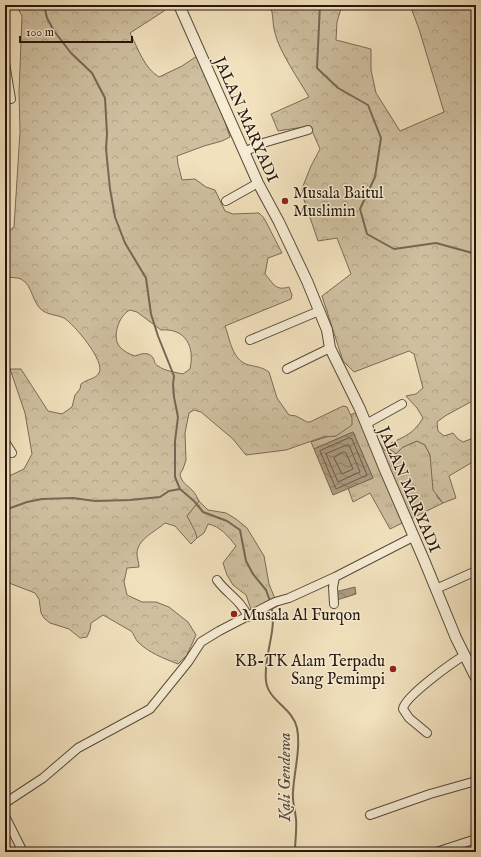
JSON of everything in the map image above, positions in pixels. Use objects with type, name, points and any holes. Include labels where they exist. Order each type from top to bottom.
[{"type":"street","name":"JALAN MARYADI","points":[[179,5],[258,183],[279,222],[307,281],[327,330],[330,348],[366,424],[436,589],[470,659],[476,678]]},
{"type":"street","points":[[5,63],[10,99]]},
{"type":"street","points":[[244,152],[264,143],[308,130]]},
{"type":"street","points":[[226,201],[258,183]]},
{"type":"street","points":[[250,340],[319,310]]},
{"type":"street","points":[[287,369],[330,348]]},
{"type":"street","points":[[366,424],[402,404]]},
{"type":"street","points":[[5,442],[12,453]]},
{"type":"street","points":[[5,803],[43,778],[78,748],[150,709],[188,662],[202,642],[218,631],[275,602],[289,598],[335,577],[413,537]]},
{"type":"street","points":[[436,589],[476,571]]},
{"type":"street","points":[[334,604],[333,587],[335,577]]},
{"type":"street","points":[[217,580],[222,587],[240,602],[248,617]]},
{"type":"street","points":[[427,733],[409,718],[403,709],[403,706],[441,671],[470,659]]},
{"type":"street","points":[[370,814],[423,796],[476,781]]},
{"type":"street","points":[[5,816],[23,852]]},
{"type":"street","points":[[436,852],[476,839]]},
{"type":"green space","points":[[16,5],[164,5],[164,11],[130,33],[145,63],[159,77],[182,66],[197,56],[222,113],[230,137],[177,156],[182,180],[195,179],[206,187],[215,190],[225,211],[233,214],[259,213],[264,218],[282,253],[268,258],[265,274],[275,286],[281,288],[289,287],[292,295],[291,299],[225,326],[232,349],[243,363],[262,368],[269,372],[277,398],[289,415],[296,416],[310,422],[343,406],[347,407],[352,418],[352,425],[336,436],[323,437],[286,450],[246,455],[233,439],[201,412],[194,410],[189,413],[185,433],[186,460],[180,474],[183,481],[193,491],[199,501],[187,516],[197,538],[191,544],[175,526],[165,523],[147,536],[140,544],[137,554],[139,567],[127,568],[124,582],[127,595],[142,602],[156,602],[169,607],[188,622],[196,635],[187,655],[178,664],[156,655],[138,642],[131,631],[103,615],[91,623],[87,637],[80,638],[69,629],[50,623],[44,618],[41,613],[39,599],[35,593],[9,583],[5,590],[5,478],[24,469],[32,454],[25,413],[10,369],[21,369],[48,411],[62,414],[72,407],[75,395],[80,389],[81,384],[98,375],[100,368],[94,352],[69,322],[62,317],[45,312],[39,308],[28,286],[21,279],[5,277],[8,250],[5,234],[14,227],[20,132],[19,92],[22,16]],"holes":[[[130,310],[137,312],[161,330],[177,332],[187,340],[191,353],[190,369],[183,374],[167,370],[157,365],[149,354],[139,354],[135,356],[126,352],[119,346],[116,337],[120,321]]]},
{"type":"green space","points":[[270,5],[342,5],[337,22],[336,40],[371,49],[371,70],[376,93],[400,131],[444,112],[419,29],[410,5],[476,5],[476,399],[437,422],[438,431],[444,436],[453,433],[463,442],[476,437],[476,460],[449,476],[456,498],[443,503],[433,490],[430,455],[425,445],[417,441],[403,447],[396,454],[390,449],[391,443],[409,434],[423,418],[417,408],[406,396],[416,394],[423,388],[414,354],[409,351],[354,372],[343,361],[322,296],[351,274],[337,238],[318,241],[301,191],[320,149],[310,126],[278,131],[271,114],[309,97],[277,40]]},
{"type":"green space","points":[[365,409],[385,451],[390,449],[396,453],[403,447],[417,441],[425,445],[430,455],[437,497],[443,503],[390,529],[370,493],[353,502],[348,488],[373,478],[353,432],[314,449],[311,442],[329,436],[336,436],[352,418],[350,415]]},
{"type":"green space","points":[[199,501],[208,510],[226,513],[247,528],[264,556],[269,584],[278,606],[254,618],[246,595],[233,585],[227,575],[223,563],[236,546],[220,529],[208,524],[204,533],[197,538],[189,521],[187,516]]},
{"type":"water","points":[[353,432],[373,478],[333,495],[314,449]]},
{"type":"water","points":[[355,587],[356,594],[337,600],[335,592]]},
{"type":"waterway","points":[[44,5],[47,18],[54,31],[71,53],[92,73],[105,98],[107,134],[106,149],[110,189],[115,217],[125,243],[146,278],[151,314],[174,376],[174,397],[178,417],[175,441],[175,477],[180,489]]},
{"type":"waterway","points":[[320,5],[317,68],[338,88],[368,105],[381,138],[375,177],[360,209],[367,234],[394,249],[436,243],[476,254]]},
{"type":"waterway","name":"Kali Gendewa","points":[[180,489],[194,501],[203,512],[227,521],[240,530],[246,561],[253,574],[266,590],[270,601]]},
{"type":"waterway","points":[[5,510],[27,502],[42,499],[73,498],[95,501],[130,500],[160,497],[169,491],[180,489]]},
{"type":"waterway","name":"Kali Gendewa","points":[[271,605],[273,624],[266,662],[266,681],[271,694],[295,721],[298,736],[298,752],[293,795],[296,815],[295,852]]},
{"type":"place","name":"Musala Baitul Muslimin","points":[[285,201]]},
{"type":"place","name":"Musala Al Furqon","points":[[234,614]]},
{"type":"place","name":"KB-TK Alam Terpadu Sang Pemimpi","points":[[393,669]]}]
